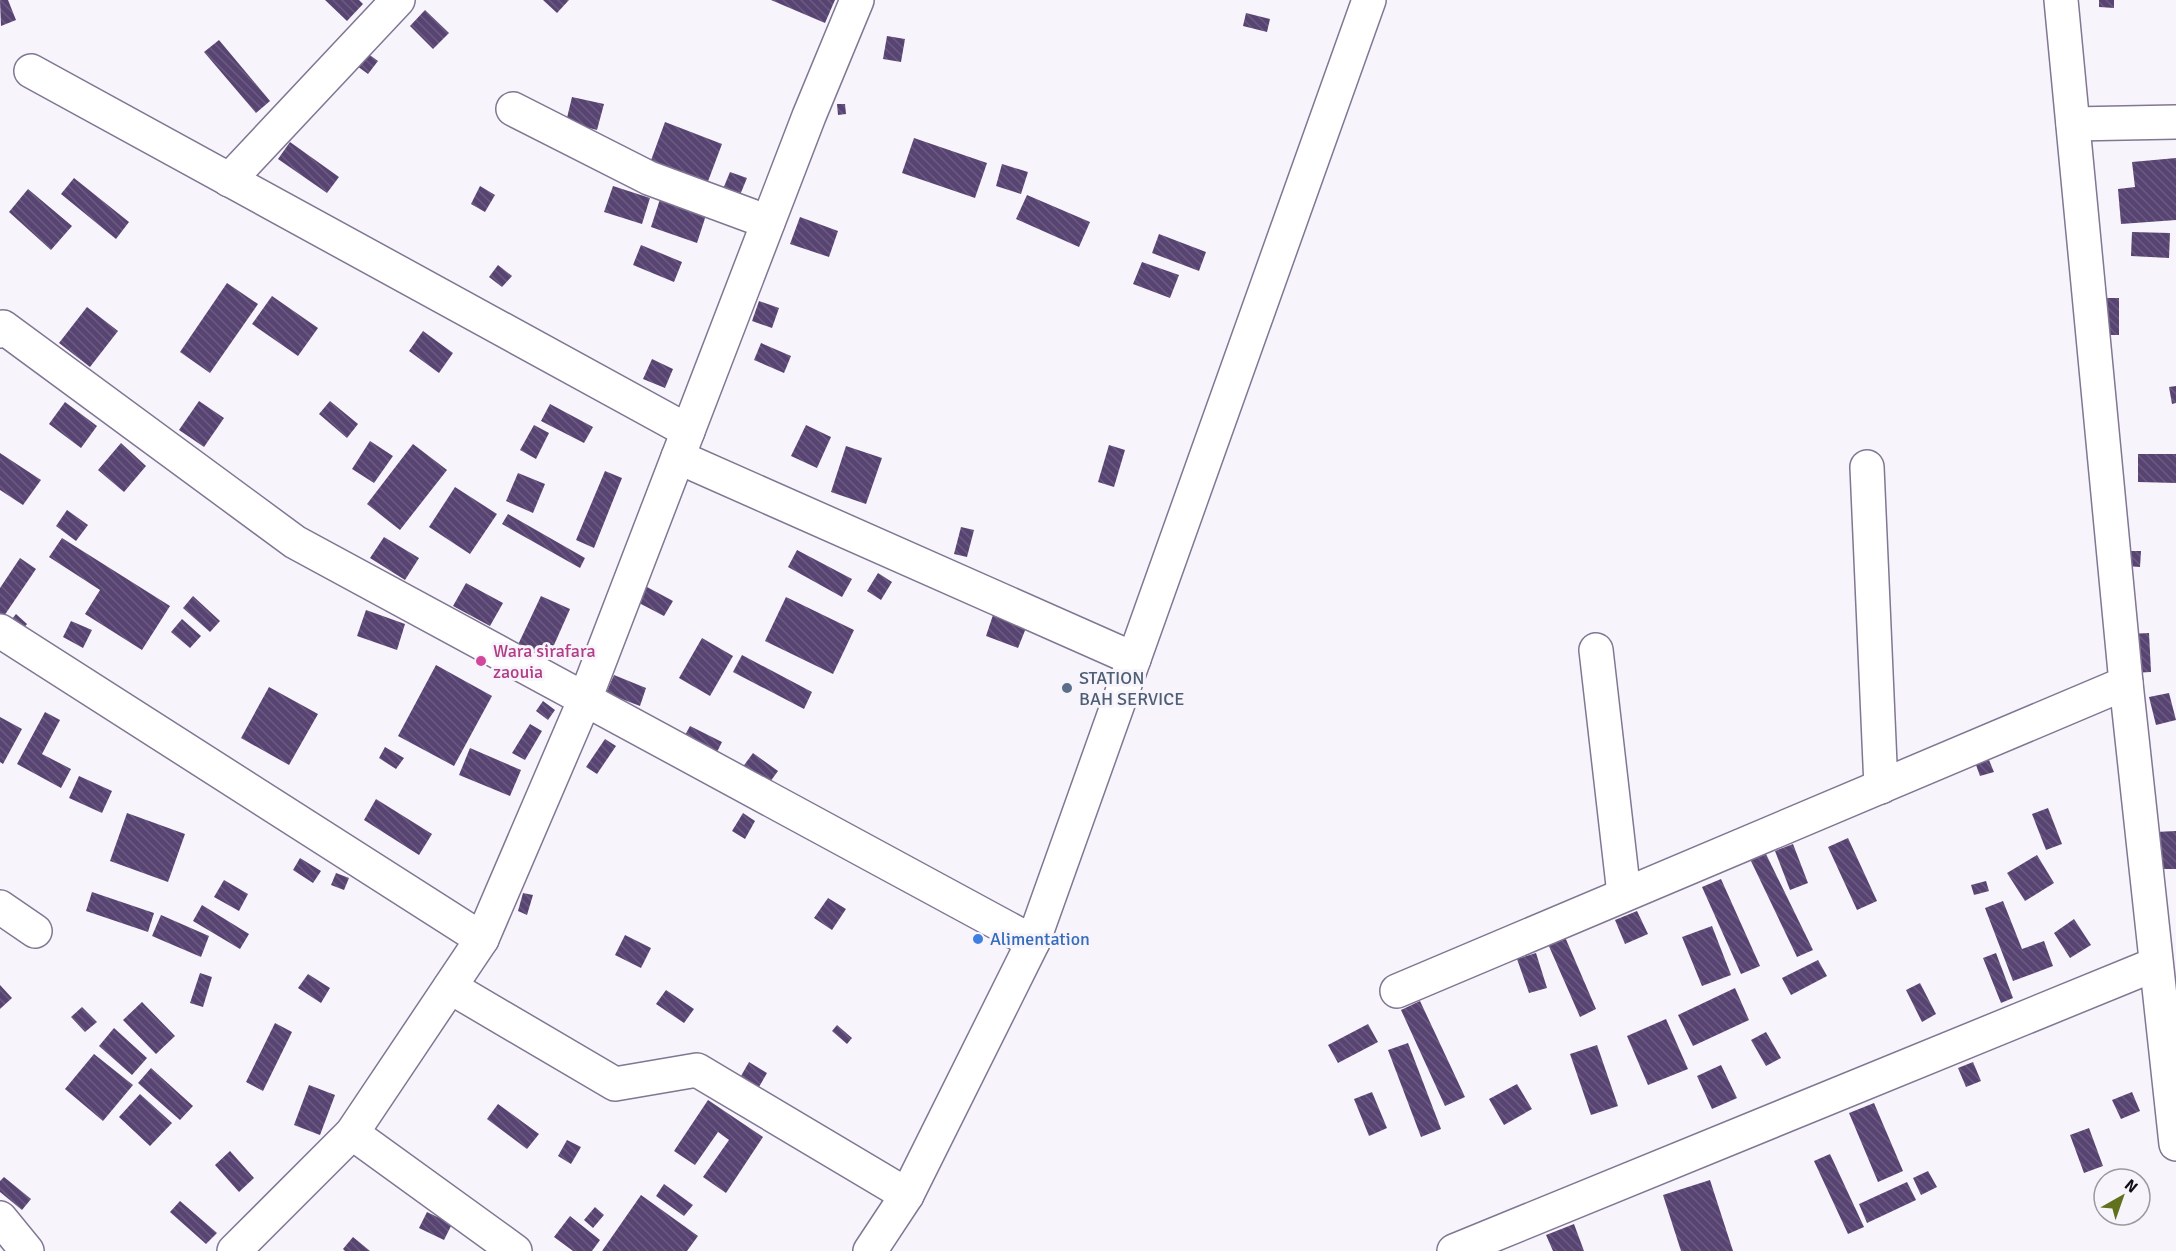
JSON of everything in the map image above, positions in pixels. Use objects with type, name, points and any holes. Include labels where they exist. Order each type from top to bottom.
[{"type":"street","points":[[229,180],[398,0]]},
{"type":"street","points":[[234,1251],[352,1132],[482,939],[585,699],[808,116],[857,0]]},
{"type":"street","points":[[870,1251],[907,1195],[1033,942],[1369,0]]},
{"type":"street","points":[[2061,0],[2126,683],[2162,946],[2176,1144]]},
{"type":"street","points":[[32,71],[229,180],[683,444],[1134,659]]},
{"type":"street","points":[[513,109],[649,178],[768,222]]},
{"type":"street","points":[[2073,124],[2176,122]]},
{"type":"street","points":[[0,331],[3,327],[295,542],[1033,942]]},
{"type":"street","points":[[1867,467],[1881,786]]},
{"type":"street","points":[[0,631],[482,939]]},
{"type":"street","points":[[1596,650],[1624,894]]},
{"type":"street","points":[[1397,991],[2126,683]]},
{"type":"street","points":[[0,907],[35,931]]},
{"type":"street","points":[[1454,1251],[2162,946]]},
{"type":"street","points":[[450,987],[615,1084],[697,1070],[907,1195]]},
{"type":"street","points":[[352,1132],[515,1251]]},
{"type":"street","points":[[0,1218],[27,1251]]},
{"type":"building","points":[[0,0],[8,0],[16,20],[1,26]]},
{"type":"building","points":[[325,0],[359,0],[363,4],[347,21]]},
{"type":"building","points":[[543,0],[569,0],[557,13]]},
{"type":"building","points":[[771,0],[835,0],[825,23]]},
{"type":"building","points":[[2099,0],[2114,0],[2114,8],[2099,7]]},
{"type":"building","points":[[425,10],[449,33],[433,49],[410,26]]},
{"type":"building","points":[[1246,13],[1270,19],[1267,32],[1243,26]]},
{"type":"building","points":[[887,36],[905,39],[901,62],[883,59]]},
{"type":"building","points":[[219,40],[270,101],[256,113],[204,52]]},
{"type":"building","points":[[367,53],[378,61],[368,74],[357,66]]},
{"type":"building","points":[[572,97],[604,104],[597,130],[566,122]]},
{"type":"building","points":[[837,104],[845,104],[846,114],[838,115]]},
{"type":"building","points":[[665,122],[722,144],[707,184],[650,163]]},
{"type":"building","points":[[914,138],[987,163],[975,198],[902,173]]},
{"type":"building","points":[[290,142],[339,177],[327,193],[278,159]]},
{"type":"building","points":[[2176,158],[2176,220],[2121,224],[2118,189],[2135,187],[2132,162]]},
{"type":"building","points":[[1002,164],[1028,172],[1021,194],[996,186]]},
{"type":"building","points":[[730,172],[747,178],[740,195],[723,189]]},
{"type":"building","points":[[74,178],[129,222],[116,239],[61,194]]},
{"type":"building","points":[[480,186],[495,195],[485,212],[471,204]]},
{"type":"building","points":[[613,186],[650,198],[642,224],[604,212]]},
{"type":"building","points":[[28,189],[72,226],[51,250],[9,212]]},
{"type":"building","points":[[662,193],[708,209],[697,243],[651,227]]},
{"type":"building","points":[[1027,195],[1090,222],[1079,247],[1016,219]]},
{"type":"building","points":[[800,217],[838,231],[829,257],[790,244]]},
{"type":"building","points":[[2132,232],[2170,233],[2169,258],[2131,256]]},
{"type":"building","points":[[1159,234],[1206,252],[1199,271],[1152,253]]},
{"type":"building","points":[[641,245],[682,262],[674,282],[633,265]]},
{"type":"building","points":[[1142,262],[1179,275],[1170,298],[1133,284]]},
{"type":"building","points":[[498,265],[512,276],[502,287],[489,277]]},
{"type":"building","points":[[227,283],[258,304],[210,373],[180,352]]},
{"type":"building","points":[[272,296],[318,328],[298,356],[252,324]]},
{"type":"building","points":[[2102,298],[2119,298],[2119,335],[2103,335]]},
{"type":"building","points":[[759,301],[779,308],[772,328],[752,321]]},
{"type":"building","points":[[87,307],[118,331],[90,367],[59,343]]},
{"type":"building","points":[[423,331],[453,353],[439,373],[409,351]]},
{"type":"building","points":[[761,343],[791,356],[784,373],[754,360]]},
{"type":"building","points":[[652,359],[673,369],[665,388],[643,379]]},
{"type":"building","points":[[2176,386],[2176,403],[2172,404],[2169,387]]},
{"type":"building","points":[[199,401],[224,418],[204,447],[179,430]]},
{"type":"building","points":[[330,401],[358,424],[347,438],[319,414]]},
{"type":"building","points":[[65,402],[97,426],[81,448],[49,424]]},
{"type":"building","points":[[550,404],[593,427],[584,443],[541,421]]},
{"type":"building","points":[[534,425],[549,433],[536,459],[520,450]]},
{"type":"building","points":[[806,425],[831,437],[817,468],[791,456]]},
{"type":"building","points":[[370,441],[393,456],[374,483],[352,469]]},
{"type":"building","points":[[121,443],[146,466],[124,492],[98,470]]},
{"type":"building","points":[[413,444],[447,470],[400,530],[367,504]]},
{"type":"building","points":[[1109,445],[1125,450],[1114,487],[1098,482]]},
{"type":"building","points":[[846,446],[882,458],[866,504],[831,492]]},
{"type":"building","points":[[0,453],[41,480],[23,505],[0,490]]},
{"type":"building","points":[[2138,454],[2176,454],[2176,483],[2138,482]]},
{"type":"building","points":[[605,471],[622,478],[594,548],[576,540]]},
{"type":"building","points":[[518,473],[545,484],[533,513],[506,501]]},
{"type":"building","points":[[455,487],[497,514],[470,554],[429,527]]},
{"type":"building","points":[[67,510],[88,525],[76,541],[56,526]]},
{"type":"building","points":[[508,514],[585,558],[580,568],[502,524]]},
{"type":"building","points":[[961,527],[974,530],[967,557],[954,554]]},
{"type":"building","points":[[384,537],[419,558],[405,580],[370,558]]},
{"type":"building","points":[[62,538],[170,606],[142,650],[85,614],[100,590],[49,557]]},
{"type":"building","points":[[797,550],[852,579],[842,597],[788,567]]},
{"type":"building","points":[[2127,551],[2141,551],[2140,567],[2126,566]]},
{"type":"building","points":[[20,558],[36,569],[4,616],[0,614],[0,588]]},
{"type":"building","points":[[878,573],[892,582],[881,600],[867,591]]},
{"type":"building","points":[[466,583],[503,603],[490,626],[453,606]]},
{"type":"building","points":[[647,587],[673,601],[664,616],[639,603]]},
{"type":"building","points":[[193,596],[220,621],[210,632],[183,608]]},
{"type":"building","points":[[541,596],[570,609],[546,663],[516,649]]},
{"type":"building","points":[[786,597],[854,630],[833,674],[765,641]]},
{"type":"building","points":[[366,610],[405,624],[397,650],[357,636]]},
{"type":"building","points":[[16,614],[27,624],[18,635],[7,625]]},
{"type":"building","points":[[993,615],[1026,628],[1018,648],[986,636]]},
{"type":"building","points":[[182,619],[201,636],[190,648],[171,632]]},
{"type":"building","points":[[71,621],[92,630],[83,648],[63,637]]},
{"type":"building","points":[[2149,633],[2151,672],[2131,673],[2129,634]]},
{"type":"building","points":[[702,638],[733,656],[710,696],[679,678]]},
{"type":"building","points":[[742,655],[812,692],[804,709],[733,672]]},
{"type":"building","points":[[436,665],[492,696],[454,766],[398,736]]},
{"type":"building","points":[[614,675],[646,688],[640,706],[606,693]]},
{"type":"building","points":[[269,687],[318,714],[289,765],[241,738]]},
{"type":"building","points":[[2169,693],[2176,720],[2156,725],[2149,697]]},
{"type":"building","points":[[543,701],[555,710],[548,720],[536,711]]},
{"type":"building","points":[[45,712],[60,720],[42,754],[71,769],[61,788],[17,764]]},
{"type":"building","points":[[0,717],[22,729],[3,764],[0,762]]},
{"type":"building","points":[[530,724],[542,731],[525,760],[512,753]]},
{"type":"building","points":[[690,726],[722,742],[716,754],[684,737]]},
{"type":"building","points":[[605,739],[616,746],[597,774],[586,767]]},
{"type":"building","points":[[385,747],[404,758],[396,769],[379,758]]},
{"type":"building","points":[[470,748],[521,770],[510,796],[459,775]]},
{"type":"building","points":[[753,753],[778,771],[767,786],[742,768]]},
{"type":"building","points":[[1989,760],[1994,772],[1980,776],[1976,765]]},
{"type":"building","points":[[79,776],[112,791],[102,813],[69,798]]},
{"type":"building","points":[[376,799],[432,834],[419,855],[364,820]]},
{"type":"building","points":[[2048,808],[2062,844],[2046,850],[2032,814]]},
{"type":"building","points":[[127,813],[185,834],[168,882],[110,861]]},
{"type":"building","points":[[743,813],[755,821],[745,839],[732,831]]},
{"type":"building","points":[[2176,831],[2176,869],[2157,869],[2155,832]]},
{"type":"building","points":[[1848,838],[1877,901],[1857,910],[1828,847]]},
{"type":"building","points":[[1793,844],[1808,883],[1790,890],[1775,851]]},
{"type":"building","points":[[1765,852],[1813,950],[1797,957],[1750,859]]},
{"type":"building","points":[[2037,855],[2054,883],[2025,901],[2007,873]]},
{"type":"building","points":[[300,858],[321,871],[313,883],[293,870]]},
{"type":"building","points":[[336,873],[349,878],[344,890],[331,885]]},
{"type":"building","points":[[1721,879],[1760,966],[1741,974],[1702,887]]},
{"type":"building","points":[[224,880],[248,894],[239,911],[214,897]]},
{"type":"building","points":[[1986,881],[1989,891],[1974,895],[1971,885]]},
{"type":"building","points":[[92,892],[154,913],[148,932],[86,911]]},
{"type":"building","points":[[523,893],[533,895],[527,915],[518,911]]},
{"type":"building","points":[[828,898],[846,909],[832,930],[814,918]]},
{"type":"building","points":[[2003,901],[2022,949],[2044,941],[2053,966],[2013,981],[1985,908]]},
{"type":"building","points":[[202,905],[249,934],[240,949],[193,921]]},
{"type":"building","points":[[1637,911],[1648,934],[1625,944],[1615,920]]},
{"type":"building","points":[[161,915],[209,936],[201,957],[152,936]]},
{"type":"building","points":[[2074,919],[2091,945],[2070,958],[2054,933]]},
{"type":"building","points":[[1712,926],[1731,975],[1702,986],[1682,937]]},
{"type":"building","points":[[625,935],[651,948],[641,968],[615,955]]},
{"type":"building","points":[[1565,937],[1596,1009],[1580,1017],[1548,944]]},
{"type":"building","points":[[1536,953],[1547,988],[1529,993],[1517,959]]},
{"type":"building","points":[[1996,953],[2013,998],[2001,1003],[1983,958]]},
{"type":"building","points":[[1818,960],[1827,976],[1791,995],[1782,978]]},
{"type":"building","points":[[200,973],[212,977],[203,1007],[190,1003]]},
{"type":"building","points":[[308,974],[330,988],[321,1003],[298,988]]},
{"type":"building","points":[[1920,983],[1936,1014],[1922,1022],[1906,990]]},
{"type":"building","points":[[0,985],[12,998],[0,1009]]},
{"type":"building","points":[[1735,988],[1749,1020],[1693,1046],[1678,1015]]},
{"type":"building","points":[[666,990],[694,1009],[684,1023],[656,1004]]},
{"type":"building","points":[[1420,1001],[1465,1097],[1445,1106],[1401,1010]]},
{"type":"building","points":[[142,1002],[175,1036],[156,1054],[123,1020]]},
{"type":"building","points":[[82,1007],[97,1022],[85,1032],[71,1017]]},
{"type":"building","points":[[1666,1019],[1688,1069],[1648,1085],[1627,1036]]},
{"type":"building","points":[[275,1023],[292,1032],[263,1091],[246,1082]]},
{"type":"building","points":[[1368,1024],[1378,1042],[1338,1063],[1328,1045]]},
{"type":"building","points":[[837,1025],[852,1038],[847,1044],[832,1031]]},
{"type":"building","points":[[114,1028],[147,1058],[132,1075],[99,1046]]},
{"type":"building","points":[[1766,1032],[1781,1058],[1766,1066],[1751,1040]]},
{"type":"building","points":[[1408,1043],[1441,1129],[1421,1137],[1388,1050]]},
{"type":"building","points":[[1597,1045],[1618,1106],[1591,1115],[1570,1054]]},
{"type":"building","points":[[94,1054],[133,1085],[103,1121],[65,1089]]},
{"type":"building","points":[[749,1062],[767,1073],[759,1087],[741,1076]]},
{"type":"building","points":[[1973,1062],[1981,1081],[1966,1087],[1958,1068]]},
{"type":"building","points":[[1721,1065],[1737,1098],[1712,1109],[1697,1076]]},
{"type":"building","points":[[151,1068],[193,1106],[180,1120],[138,1083]]},
{"type":"building","points":[[1517,1084],[1532,1109],[1504,1125],[1489,1099]]},
{"type":"building","points":[[309,1085],[335,1095],[320,1135],[294,1125]]},
{"type":"building","points":[[1372,1092],[1387,1128],[1369,1136],[1354,1099]]},
{"type":"building","points":[[2132,1092],[2140,1111],[2121,1119],[2112,1100]]},
{"type":"building","points":[[140,1094],[172,1123],[150,1146],[119,1117]]},
{"type":"building","points":[[708,1100],[763,1137],[726,1193],[703,1177],[729,1140],[718,1132],[695,1165],[674,1151]]},
{"type":"building","points":[[1874,1103],[1903,1171],[1878,1182],[1849,1113]]},
{"type":"building","points":[[498,1104],[539,1134],[527,1149],[487,1119]]},
{"type":"building","points":[[2089,1128],[2103,1166],[2092,1167],[2092,1170],[2084,1173],[2070,1135]]},
{"type":"building","points":[[567,1140],[581,1147],[571,1164],[558,1156]]},
{"type":"building","points":[[230,1151],[254,1178],[239,1192],[215,1165]]},
{"type":"building","points":[[1830,1154],[1864,1227],[1848,1234],[1814,1161]]},
{"type":"building","points":[[1928,1171],[1937,1187],[1921,1195],[1913,1178]]},
{"type":"building","points":[[4,1177],[31,1199],[22,1210],[0,1192],[0,1181]]},
{"type":"building","points":[[1710,1180],[1733,1251],[1681,1251],[1663,1195]]},
{"type":"building","points":[[1907,1182],[1916,1200],[1867,1223],[1859,1204]]},
{"type":"building","points":[[664,1184],[693,1205],[684,1216],[656,1196]]},
{"type":"building","points":[[641,1195],[698,1236],[687,1251],[602,1251]]},
{"type":"building","points":[[180,1201],[217,1233],[206,1244],[170,1212]]},
{"type":"building","points":[[595,1207],[604,1215],[593,1228],[584,1220]]},
{"type":"building","points":[[427,1212],[452,1224],[444,1240],[419,1228]]},
{"type":"building","points":[[570,1216],[600,1240],[592,1251],[573,1251],[554,1237]]},
{"type":"building","points":[[1574,1224],[1584,1251],[1553,1251],[1546,1235]]},
{"type":"building","points":[[353,1237],[370,1251],[345,1251],[343,1249]]},
{"type":"place","name":"Wara sirafara zaouia","points":[[481,661]]},
{"type":"place","name":"STATION BAH SERVICE","points":[[1067,688]]},
{"type":"place","name":"Alimentation","points":[[978,939]]}]
